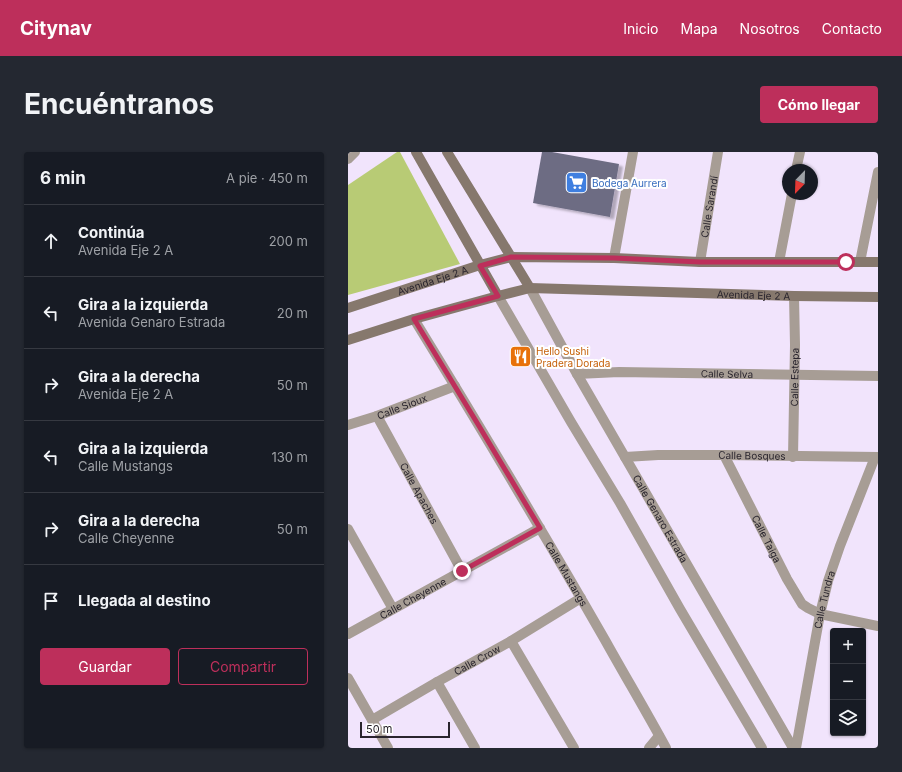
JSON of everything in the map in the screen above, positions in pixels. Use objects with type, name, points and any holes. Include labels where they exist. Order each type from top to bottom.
[{"type":"street","points":[[348,159],[355,152]]},
{"type":"street","points":[[416,152],[480,266],[571,422],[620,502],[680,609],[762,748]]},
{"type":"street","points":[[447,152],[530,288]]},
{"type":"street","points":[[614,258],[633,152]]},
{"type":"street","name":"Calle Sarandí","points":[[700,262],[718,152]]},
{"type":"street","points":[[797,164],[800,152]]},
{"type":"street","points":[[860,262],[878,172]]},
{"type":"street","points":[[780,262],[791,200]]},
{"type":"street","name":"Avenida Eje 2 A","points":[[348,308],[511,257],[614,258],[700,262],[878,262]]},
{"type":"street","name":"Avenida Eje 2 A","points":[[348,340],[414,319],[530,288],[878,297]]},
{"type":"street","name":"Calle Genaro Estrada","points":[[530,288],[577,374],[793,748]]},
{"type":"street","name":"Calle Estepa","points":[[793,457],[795,345],[794,296]]},
{"type":"street","name":"Calle Mustangs","points":[[414,319],[540,528],[666,748]]},
{"type":"street","name":"Calle Selva","points":[[577,374],[619,372],[878,376]]},
{"type":"street","name":"Calle Sioux","points":[[348,425],[377,416],[455,386]]},
{"type":"street","name":"Calle Apaches","points":[[377,416],[462,571]]},
{"type":"street","name":"Calle Bosques","points":[[625,457],[658,455],[877,457]]},
{"type":"street","name":"Calle Taiga","points":[[724,455],[799,600],[805,606],[820,614],[878,626]]},
{"type":"street","name":"Calle Tundra","points":[[796,748],[820,614],[828,581],[833,565],[877,457]]},
{"type":"street","name":"Calle Cheyenne","points":[[348,634],[540,528]]},
{"type":"street","points":[[348,529],[393,609]]},
{"type":"street","name":"Calle Crow","points":[[372,720],[511,641],[581,598]]},
{"type":"street","points":[[511,641],[574,748]]},
{"type":"street","points":[[348,678],[388,748]]},
{"type":"street","points":[[437,682],[475,748]]},
{"type":"street","points":[[649,748],[659,736]]},
{"type":"green space","points":[[397,152],[400,152],[460,264],[348,295],[348,185]]},
{"type":"building","name":"Bodega Aurrera","points":[[542,152],[552,152],[619,164],[610,217],[533,203]]},
{"type":"place","name":"Bodega Aurrera","points":[[576,183]]},
{"type":"place","name":"Hello Sushi Pradera Dorada","points":[[521,357]]},
{"type":"route","points":[[462,571],[540,528],[414,319],[498,296],[480,266],[511,257],[614,258],[700,262],[846,262]]}]
